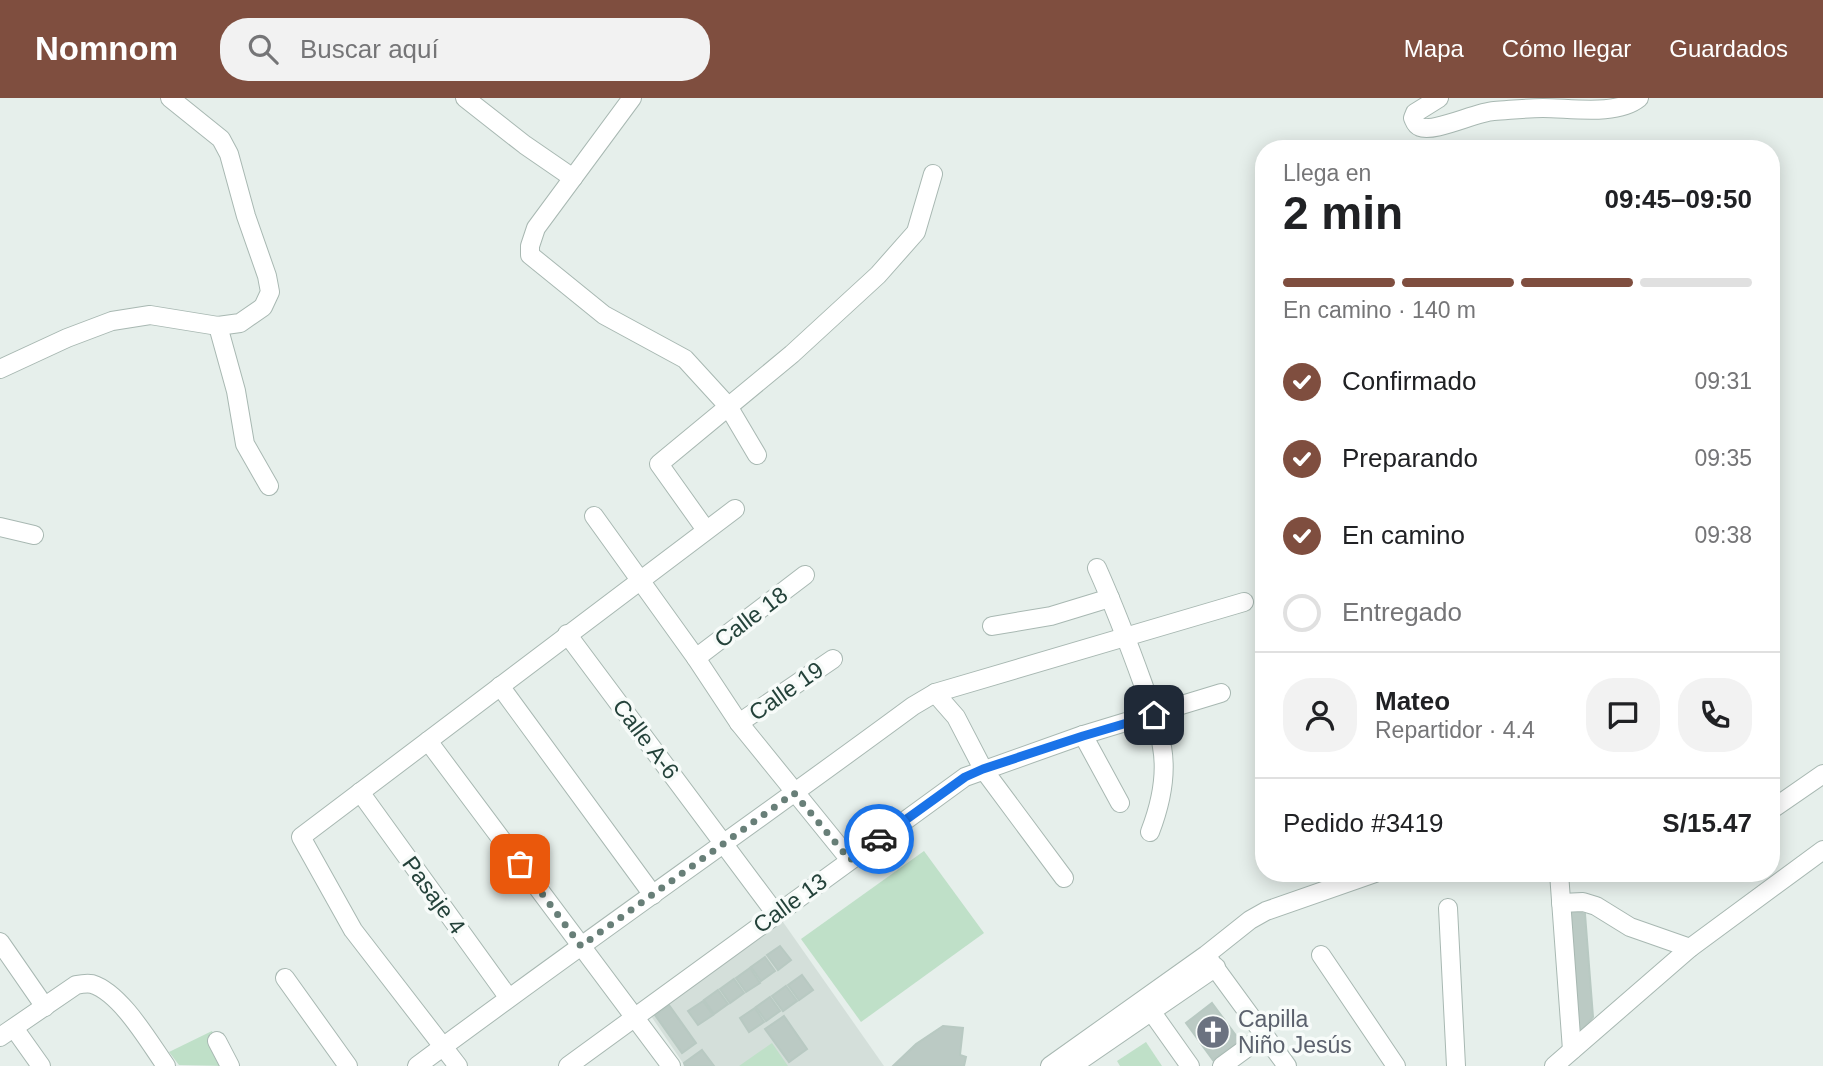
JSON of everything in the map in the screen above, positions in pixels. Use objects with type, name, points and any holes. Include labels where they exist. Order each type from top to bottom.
[{"type":"street","points":[[0,369],[67,338],[112,321],[150,315],[218,326],[240,323],[263,307],[270,292],[267,276],[229,153],[221,139],[170,98]]},
{"type":"street","points":[[465,98],[573,178]]},
{"type":"street","points":[[632,98],[536,228],[530,255],[604,314],[685,359],[728,406],[757,455]]},
{"type":"street","points":[[1438,98],[1415,113],[1413,118],[1416,124],[1422,128],[1436,127],[1482,111],[1625,106],[1639,98]]},
{"type":"street","points":[[706,530],[659,464],[792,354],[877,275],[916,232],[933,174]]},
{"type":"street","points":[[218,326],[236,391],[245,444],[269,486]]},
{"type":"street","points":[[458,1066],[353,930],[301,837],[735,509]]},
{"type":"street","points":[[594,516],[739,723],[850,860]]},
{"type":"street","points":[[0,527],[34,535]]},
{"type":"street","points":[[1097,568],[1126,638],[1163,747],[1160,802],[1150,832]]},
{"type":"street","name":"Calle 18","points":[[696,659],[805,575]]},
{"type":"street","points":[[992,626],[1051,616],[1110,598]]},
{"type":"street","points":[[417,1066],[508,997],[725,844],[913,706],[935,693],[1244,603]]},
{"type":"street","name":"Calle A-6","points":[[567,634],[776,914]]},
{"type":"street","name":"Calle 19","points":[[739,723],[832,659]]},
{"type":"street","points":[[500,686],[653,895]]},
{"type":"street","points":[[935,693],[956,717],[983,769],[1064,878]]},
{"type":"street","name":"Calle 13","points":[[568,1066],[965,777],[1083,736],[1221,693]]},
{"type":"street","points":[[1083,736],[1120,803]]},
{"type":"street","points":[[428,741],[671,1066]]},
{"type":"street","points":[[1780,804],[1823,774]]},
{"type":"street","name":"Pasaje 4","points":[[360,792],[508,997]]},
{"type":"street","points":[[1562,1061],[1690,948],[1822,853]]},
{"type":"street","points":[[1079,1064],[1151,1011],[1211,961],[1250,920],[1266,911],[1349,882]]},
{"type":"street","points":[[1560,882],[1562,1061]]},
{"type":"street","points":[[1561,903],[1583,902],[1596,906],[1630,927],[1690,948]]},
{"type":"street","points":[[1448,908],[1456,1066]]},
{"type":"street","points":[[0,942],[45,1007]]},
{"type":"street","points":[[1321,955],[1396,1066]]},
{"type":"street","points":[[1211,961],[1287,1066]]},
{"type":"street","points":[[1050,1066],[1211,961]]},
{"type":"street","points":[[285,978],[348,1066]]},
{"type":"street","points":[[41,1066],[7,1033],[76,985],[89,983],[102,988],[118,1003],[136,1023],[166,1066]]},
{"type":"street","points":[[1151,1011],[1190,1066]]},
{"type":"street","points":[[1222,1066],[1263,1036]]},
{"type":"street","points":[[217,1041],[230,1066]]},
{"type":"shaded area","points":[[783,922],[884,1066],[685,1066],[651,1016]]},
{"type":"green space","points":[[924,851],[984,933],[861,1022],[801,939]]},
{"type":"green space","points":[[212,1031],[227,1066],[179,1065],[169,1052]]},
{"type":"green space","points":[[1146,1042],[1162,1066],[1120,1066],[1117,1061]]},
{"type":"green space","points":[[772,1043],[788,1066],[739,1066]]},
{"type":"building","points":[[1564,907],[1585,914],[1593,1017],[1582,1030],[1576,1025]]},
{"type":"building","points":[[780,946],[791,960],[778,970],[767,955]]},
{"type":"building","points":[[765,957],[775,971],[761,981],[751,967]]},
{"type":"building","points":[[750,968],[760,983],[746,992],[736,978]]},
{"type":"building","points":[[802,975],[813,990],[799,1000],[788,985]]},
{"type":"building","points":[[734,979],[744,993],[730,1003],[720,989]]},
{"type":"building","points":[[786,986],[797,1001],[783,1011],[772,996]]},
{"type":"building","points":[[718,990],[728,1004],[714,1014],[704,1000]]},
{"type":"building","points":[[770,997],[780,1011],[766,1021],[756,1007]]},
{"type":"building","points":[[703,1001],[713,1015],[698,1025],[688,1011]]},
{"type":"building","name":"Capilla Niño Jesús","points":[[1212,1003],[1240,1041],[1213,1060],[1186,1023]]},
{"type":"building","points":[[669,1005],[696,1043],[682,1053],[655,1015]]},
{"type":"building","points":[[755,1008],[764,1022],[749,1032],[740,1018]]},
{"type":"building","points":[[784,1016],[807,1049],[789,1062],[765,1029]]},
{"type":"building","points":[[943,1026],[963,1028],[960,1055],[966,1057],[964,1066],[893,1066],[916,1044]]},
{"type":"building","points":[[702,1050],[714,1066],[685,1066],[684,1063]]},
{"type":"way so far","points":[[520,864],[581,946],[794,793],[850,860],[879,839]]},
{"type":"place","name":"Capilla Niño Jesús","points":[[1213,1032]]},
{"type":"route","points":[[879,839],[965,777],[1083,736],[1154,715]]}]
